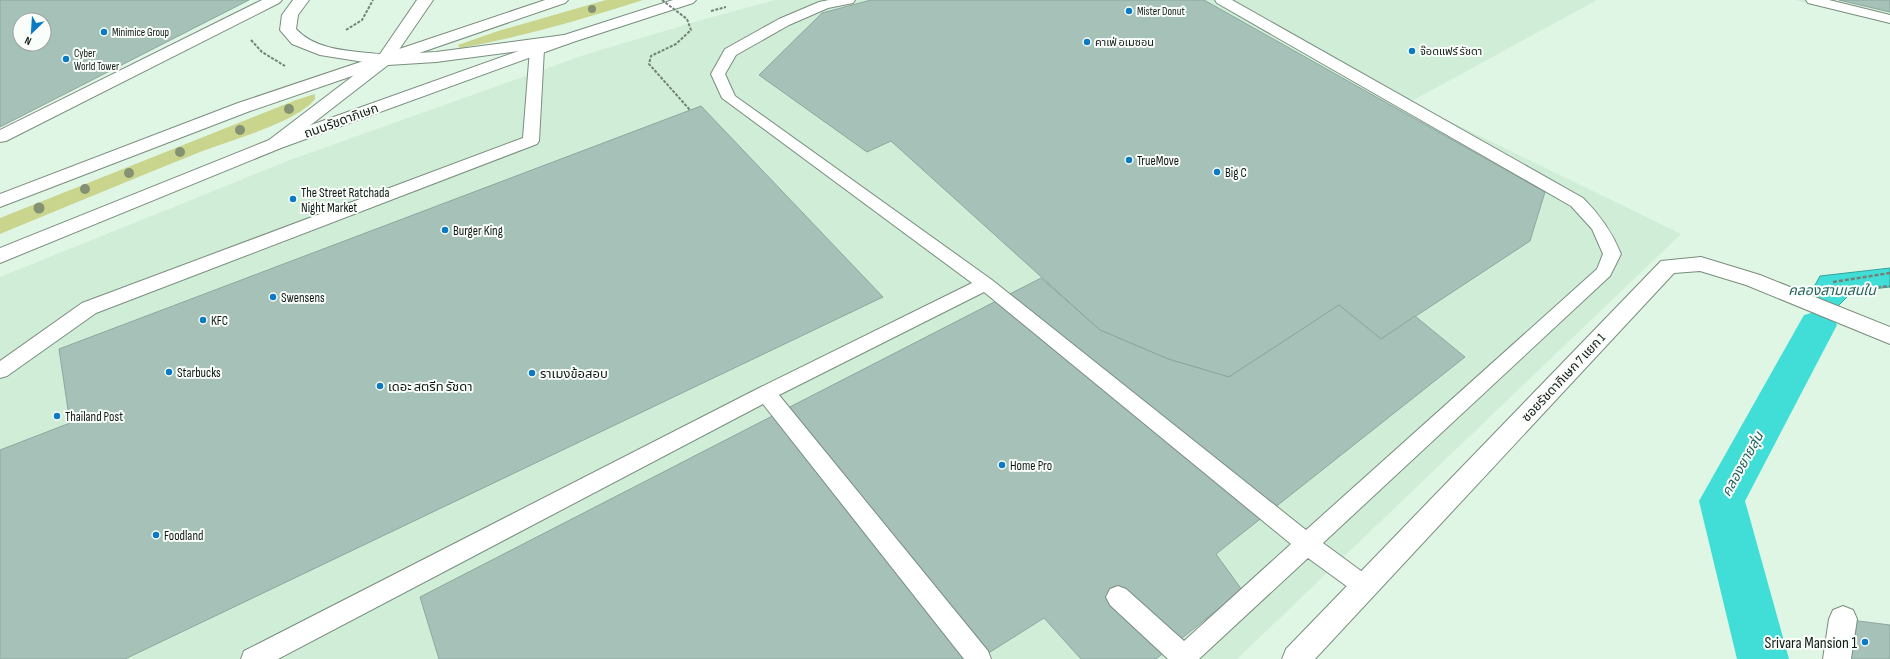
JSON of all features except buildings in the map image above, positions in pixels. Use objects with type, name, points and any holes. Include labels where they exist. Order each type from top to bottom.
[{"type":"street","points":[[0,137],[274,0]]},
{"type":"street","points":[[300,0],[290,15],[288,30],[298,41],[326,52],[384,60],[436,57],[564,40]]},
{"type":"street","points":[[275,144],[384,60],[425,0]]},
{"type":"street","points":[[0,201],[244,107],[560,0]]},
{"type":"street","name":"ถนนรัชดาภิเษก","points":[[0,256],[275,144],[537,49],[688,0]]},
{"type":"street","name":"ซอยรัชดาภิเษก 7 แยก 1","points":[[1296,659],[1668,266],[1701,264],[1753,280],[1890,336]]},
{"type":"street","points":[[1837,659],[1843,619]]},
{"type":"lane","points":[[848,0],[824,5],[784,22],[730,52],[718,74],[729,98],[986,284],[1307,544],[1364,586]]},
{"type":"lane","points":[[1118,598],[1182,658],[1604,272],[1612,254],[1605,235],[1594,220],[1577,202],[1222,0]]},
{"type":"lane","points":[[1813,0],[1890,19]]},
{"type":"lane","points":[[0,371],[89,308],[531,141],[537,49]]},
{"type":"lane","points":[[253,659],[766,393],[986,284]]},
{"type":"lane","points":[[766,393],[979,659]]},
{"type":"path","points":[[341,31],[362,20],[373,0]]},
{"type":"path","points":[[662,0],[687,19],[691,30],[676,44],[651,56],[649,64],[690,110]]},
{"type":"path","points":[[1815,305],[1828,284],[1836,280],[1890,273]]},
{"type":"shaded area","points":[[775,0],[1597,0],[1410,102],[1681,234],[1237,659],[0,659],[0,277],[290,160],[587,54]]},
{"type":"shaded area","points":[[1795,0],[1890,0],[1890,24]]},
{"type":"green space","points":[[606,0],[643,0],[575,21],[529,33],[460,48],[458,45],[498,31]]},
{"type":"green space","points":[[315,94],[315,99],[306,108],[278,123],[200,152],[0,234],[0,218],[296,100]]},
{"type":"water","name":"คลองสามเสนใน","points":[[1890,268],[1890,287],[1853,291],[1836,308],[1809,296],[1820,276]]},
{"type":"waterway","name":"คลองยายสุ่น","points":[[1763,659],[1722,501],[1818,325]]},
{"type":"place","name":"Mister Donut","points":[[1129,11]]},
{"type":"place","name":"Minimice Group","points":[[104,32]]},
{"type":"place","name":"คาเฟ่ อเมซอน","points":[[1087,42]]},
{"type":"place","name":"จ๊อดแฟร์ รัชดา","points":[[1412,51]]},
{"type":"place","name":"Cyber World Tower","points":[[66,59]]},
{"type":"place","name":"TrueMove","points":[[1129,160]]},
{"type":"place","name":"Big C","points":[[1217,172]]},
{"type":"place","name":"The Street Ratchada Night Market","points":[[293,199]]},
{"type":"place","name":"Burger King","points":[[445,230]]},
{"type":"place","name":"Swensens","points":[[273,297]]},
{"type":"place","name":"KFC","points":[[203,320]]},
{"type":"place","name":"Starbucks","points":[[169,372]]},
{"type":"place","name":"ราเมงข้อสอบ","points":[[532,373]]},
{"type":"place","name":"เดอะ สตรีท รัชดา","points":[[380,386]]},
{"type":"place","name":"Thailand Post","points":[[57,416]]},
{"type":"place","name":"Home Pro","points":[[1002,465]]},
{"type":"place","name":"Foodland","points":[[156,535]]},
{"type":"place","name":"Srivara Mansion 1","points":[[1865,642]]}]
